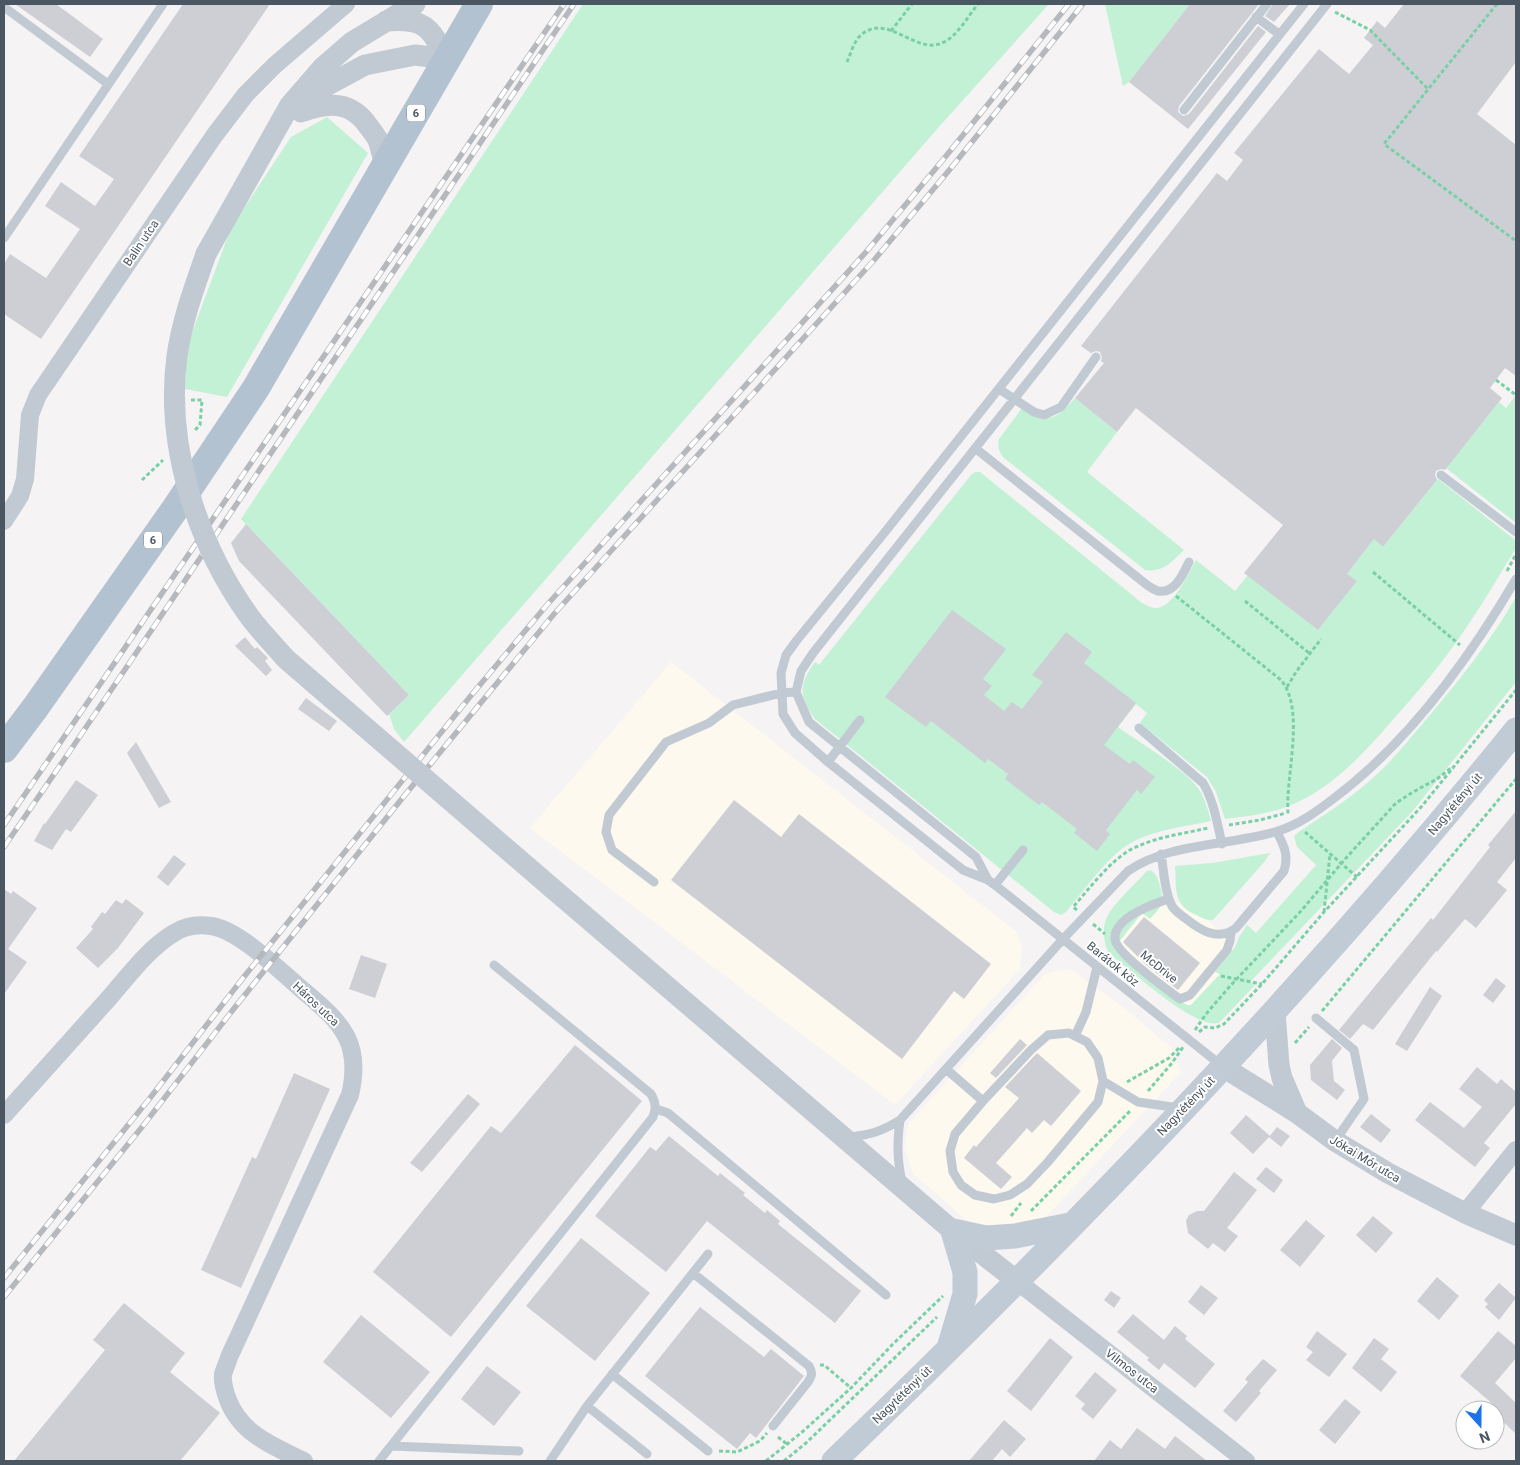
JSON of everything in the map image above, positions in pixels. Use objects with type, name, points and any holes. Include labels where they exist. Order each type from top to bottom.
[{"type":"main road","name":"6","points":[[4,749],[175,509],[256,388],[478,4]]},
{"type":"main road","name":"Nagytétényi út","points":[[834,1461],[948,1351],[1275,1012],[1466,792],[1516,730]]},
{"type":"main road","points":[[948,1351],[965,1294],[965,1272],[953,1231],[986,1238],[1015,1236],[1070,1225]]},
{"type":"street","name":"Balin utca","points":[[4,521],[20,496],[25,479],[30,415],[38,395],[214,136],[246,94],[275,65],[346,4]]},
{"type":"street","points":[[415,4],[352,42],[322,68],[290,105],[206,254],[188,307],[177,356],[174,400],[181,464],[197,518],[220,568],[249,616],[286,659],[904,1190],[953,1231],[1017,1280]]},
{"type":"street","points":[[385,21],[402,20],[417,23],[427,28],[437,38],[446,59]]},
{"type":"street","points":[[265,150],[296,113],[326,86],[365,65],[415,55],[446,59]]},
{"type":"street","points":[[296,113],[319,106],[338,105],[351,109],[365,120],[377,139],[385,166]]},
{"type":"street","name":"Háros utca","points":[[4,1115],[146,958],[174,933],[188,927],[211,926],[238,938],[337,1020],[346,1034],[354,1063],[354,1078],[350,1095],[230,1355],[223,1374],[224,1389],[230,1407],[245,1427],[264,1441],[304,1461]]},
{"type":"street","points":[[1275,1012],[1279,1065],[1282,1078],[1296,1113]]},
{"type":"street","name":"Jókai Mór utca","points":[[1232,1058],[1296,1113],[1335,1142],[1388,1173],[1465,1213],[1516,1235]]},
{"type":"street","points":[[1465,1213],[1516,1150]]},
{"type":"street","name":"Vilmos utca","points":[[1017,1280],[1246,1461]]},
{"type":"lane","points":[[4,238],[163,4]]},
{"type":"lane","points":[[1184,110],[1267,4]]},
{"type":"lane","name":"Barátok köz","points":[[1232,1058],[1188,1040],[991,882],[963,870],[828,762],[795,733],[783,714],[781,673],[786,654],[796,640],[885,532],[1304,4]]},
{"type":"lane","points":[[654,882],[612,850],[606,832],[609,815],[666,742],[709,723],[733,705],[781,693],[796,692],[801,671],[814,653],[1326,5]]},
{"type":"lane","points":[[4,7],[108,84]]},
{"type":"lane","points":[[1256,17],[1279,34]]},
{"type":"lane","points":[[999,389],[1034,412],[1044,415],[1061,407],[1096,357]]},
{"type":"lane","points":[[975,448],[1147,585],[1158,591],[1168,590],[1174,586],[1180,580],[1189,562]]},
{"type":"lane","points":[[1441,475],[1516,532]]},
{"type":"lane","points":[[842,1137],[869,1135],[885,1129],[900,1120],[1063,939],[1128,871],[1161,854],[1222,844],[1277,832],[1293,826],[1351,786],[1402,735],[1433,699],[1466,656],[1516,579]]},
{"type":"lane","name":"Barátok köz","points":[[796,692],[809,722],[976,857],[991,882]]},
{"type":"lane","points":[[828,762],[860,720]]},
{"type":"lane","points":[[1139,728],[1203,783],[1213,806],[1222,844]]},
{"type":"lane","points":[[1161,854],[1168,899],[1172,907],[1196,927],[1211,934],[1222,935],[1231,932],[1284,871],[1288,861],[1286,851],[1277,832]]},
{"type":"lane","points":[[991,882],[1023,850]]},
{"type":"lane","points":[[1115,936],[1121,925],[1130,916],[1146,907],[1168,899]]},
{"type":"lane","name":"McDrive","points":[[1115,936],[1115,941],[1121,952],[1180,998],[1190,994],[1227,950],[1231,932]]},
{"type":"lane","points":[[379,1461],[653,1117],[656,1110],[655,1101],[651,1094],[494,965]]},
{"type":"lane","points":[[1075,1036],[1086,1012],[1097,967]]},
{"type":"lane","points":[[1316,1018],[1354,1050],[1364,1099],[1335,1142]]},
{"type":"lane","points":[[1069,1033],[1087,1042],[1098,1058],[1102,1081],[1098,1102],[1027,1184],[1010,1195],[994,1199],[975,1195],[961,1185],[953,1172],[950,1151],[955,1134],[983,1101],[1031,1050],[1048,1035],[1069,1033]]},
{"type":"lane","points":[[946,1069],[983,1101]]},
{"type":"lane","points":[[1102,1081],[1138,1102],[1184,1108]]},
{"type":"lane","points":[[656,1110],[668,1113],[886,1296]]},
{"type":"lane","points":[[900,1120],[897,1140],[897,1161],[904,1190]]},
{"type":"lane","points":[[550,1461],[587,1406],[708,1254]]},
{"type":"lane","points":[[693,1273],[809,1366],[812,1371],[811,1376],[773,1426]]},
{"type":"lane","points":[[612,1374],[708,1451]]},
{"type":"lane","points":[[587,1406],[646,1454]]},
{"type":"lane","points":[[391,1446],[518,1451]]},
{"type":"path","points":[[891,31],[912,4]]},
{"type":"path","points":[[847,62],[861,35],[872,29],[885,28],[921,43],[940,44],[949,39],[978,4]]},
{"type":"path","points":[[1496,4],[1384,144],[1516,241]]},
{"type":"path","points":[[1326,5],[1370,30],[1428,89]]},
{"type":"path","points":[[1496,380],[1516,395]]},
{"type":"path","points":[[1503,578],[1516,554]]},
{"type":"path","points":[[1372,572],[1460,645]]},
{"type":"path","points":[[1168,590],[1281,680],[1287,688],[1291,700],[1293,719],[1287,813],[1293,826],[1304,831],[1357,877]]},
{"type":"path","points":[[1245,602],[1309,653]]},
{"type":"path","points":[[1454,652],[1464,638]]},
{"type":"path","points":[[1287,688],[1309,653],[1321,639]]},
{"type":"path","points":[[1188,1040],[1205,1027],[1215,1028],[1224,1024],[1262,984],[1324,912],[1422,806],[1516,690]]},
{"type":"path","points":[[1015,1236],[1016,1228],[1138,1102],[1172,1063],[1206,1014],[1396,804],[1437,779],[1457,762]]},
{"type":"path","points":[[1279,1065],[1290,1060],[1295,1043],[1516,779]]},
{"type":"path","points":[[1115,936],[1102,933],[1073,907],[1129,851],[1163,837],[1260,820],[1295,809]]},
{"type":"path","points":[[1324,912],[1330,853]]},
{"type":"path","points":[[1208,974],[1262,984]]},
{"type":"path","points":[[1224,1024],[1232,1058]]},
{"type":"path","points":[[766,1461],[801,1433],[851,1388],[893,1344],[952,1288],[965,1281]]},
{"type":"path","points":[[784,1461],[806,1443],[939,1315]]},
{"type":"path","points":[[809,1366],[824,1365],[851,1388]]},
{"type":"path","points":[[708,1451],[736,1452],[760,1441],[773,1426]]},
{"type":"shaded area","points":[[671,662],[1017,932],[1022,947],[1020,969],[895,1105],[530,828]]},
{"type":"shaded area","points":[[1179,903],[1185,909],[1208,920],[1235,947],[1216,972],[1221,973],[1191,1005],[1177,1000],[1117,951],[1116,948],[1142,913],[1161,906]]},
{"type":"shaded area","points":[[1071,969],[1119,1004],[1171,1047],[1181,1072],[1042,1221],[998,1232],[972,1225],[913,1174],[904,1148],[908,1124],[1045,974]]},
{"type":"green space","points":[[583,4],[1049,4],[938,128],[404,742],[394,729],[389,714],[409,695],[241,519]]},
{"type":"green space","points":[[1105,4],[1190,4],[1129,82],[1123,86]]},
{"type":"green space","points":[[327,117],[368,153],[227,397],[185,389],[187,346],[231,228],[291,137]]},
{"type":"green space","points":[[1516,395],[1516,523],[1446,468],[1499,402],[1506,408]]},
{"type":"green space","points":[[1075,398],[1117,432],[1087,472],[1184,550],[1162,568],[1145,570],[1000,453],[998,447],[999,439],[1022,408],[1039,416],[1051,417],[1062,412]]},
{"type":"green space","points":[[975,472],[980,472],[1142,603],[1153,608],[1163,606],[1175,596],[1196,560],[1235,591],[1248,575],[1318,630],[1356,582],[1347,574],[1374,539],[1383,547],[1438,479],[1515,540],[1516,548],[1459,638],[1411,700],[1370,745],[1338,776],[1315,793],[1293,804],[1264,813],[1225,819],[1216,792],[1207,777],[1140,723],[1147,713],[1136,704],[1118,727],[1172,764],[1191,780],[1203,796],[1211,821],[1145,836],[1126,846],[1102,868],[1066,912],[1061,915],[1054,912],[815,719],[803,697],[803,684],[815,662],[819,665]]},
{"type":"green space","points":[[1516,597],[1516,682],[1411,813],[1250,982],[1256,984],[1220,1022],[1210,1023],[1181,1009],[1109,953],[1104,937],[1106,919],[1124,895],[1147,871],[1151,870],[1160,886],[1161,905],[1150,919],[1142,913],[1118,943],[1117,951],[1177,1000],[1191,1005],[1220,974],[1215,972],[1235,947],[1247,925],[1256,933],[1316,865],[1297,847],[1294,836],[1350,796],[1390,762],[1473,661],[1496,630]]},
{"type":"green space","points":[[1270,853],[1213,920],[1206,919],[1187,910],[1179,900],[1176,888],[1175,866],[1212,863]]},
{"type":"building","points":[[15,4],[56,4],[103,39],[90,57]]},
{"type":"building","points":[[183,4],[270,4],[41,339],[4,314],[4,264],[10,254],[46,278],[80,229],[45,206],[61,182],[95,206],[114,179],[79,156]]},
{"type":"building","points":[[1190,4],[1259,4],[1179,106],[1178,112],[1183,116],[1189,114],[1258,26],[1266,32],[1188,129],[1129,82]]},
{"type":"building","points":[[1273,4],[1290,4],[1274,22],[1265,16]]},
{"type":"building","points":[[1404,4],[1516,4],[1516,62],[1477,114],[1516,145],[1516,376],[1505,368],[1490,388],[1502,398],[1445,470],[1436,471],[1437,480],[1383,547],[1374,539],[1347,574],[1357,581],[1318,630],[1244,573],[1283,525],[1136,408],[1117,432],[1075,398],[1104,363],[1101,361],[1100,352],[1091,353],[1081,346],[1217,173],[1227,181],[1243,160],[1234,153],[1319,49],[1349,74],[1373,45],[1364,38],[1377,21],[1385,28]]},
{"type":"building","points":[[246,524],[409,695],[387,716],[239,561],[231,543]]},
{"type":"building","points":[[952,610],[1006,649],[983,679],[992,686],[984,695],[1004,711],[1012,702],[1022,709],[1043,682],[1032,675],[1066,632],[1092,652],[1084,663],[1136,703],[1104,745],[1130,764],[1133,760],[1155,777],[1141,794],[1137,790],[1106,830],[1110,834],[1097,851],[1074,833],[1077,829],[1042,802],[1039,805],[1005,779],[1008,774],[988,759],[985,763],[931,721],[926,727],[885,697]]},
{"type":"building","points":[[245,637],[255,649],[257,647],[268,658],[265,661],[272,670],[266,676],[235,646]]},
{"type":"building","points":[[306,698],[337,721],[329,731],[298,709]]},
{"type":"building","points":[[136,742],[171,802],[159,808],[127,753]]},
{"type":"building","points":[[76,780],[98,795],[71,832],[66,829],[52,850],[34,841],[44,823]]},
{"type":"building","points":[[734,800],[781,837],[799,814],[991,964],[964,999],[954,991],[902,1059],[671,880]]},
{"type":"building","points":[[1516,811],[1516,858],[1497,882],[1507,890],[1476,928],[1465,919],[1436,951],[1373,1030],[1363,1024],[1350,1039],[1339,1030],[1431,918],[1433,920],[1490,847],[1488,845]]},
{"type":"building","points":[[174,855],[186,864],[168,886],[157,877]]},
{"type":"building","points":[[4,889],[11,894],[13,891],[37,908],[8,949],[27,962],[4,994]]},
{"type":"building","points":[[126,899],[144,913],[118,948],[98,968],[76,948],[93,929],[91,927],[102,912],[105,914],[116,900],[122,904]]},
{"type":"building","points":[[1144,917],[1200,963],[1178,990],[1146,965],[1123,942]]},
{"type":"building","points":[[361,955],[387,964],[375,998],[349,989]]},
{"type":"building","points":[[1496,978],[1506,986],[1493,1003],[1483,995]]},
{"type":"building","points":[[1430,987],[1442,996],[1407,1051],[1395,1044]]},
{"type":"building","points":[[1020,1039],[1027,1045],[996,1078],[990,1073]]},
{"type":"building","points":[[1332,1039],[1342,1048],[1332,1061],[1334,1081],[1345,1090],[1337,1100],[1311,1080],[1310,1065]]},
{"type":"building","points":[[575,1045],[642,1101],[451,1337],[373,1272],[491,1126],[501,1133]]},
{"type":"building","points":[[1037,1053],[1081,1091],[1051,1126],[1044,1120],[1032,1133],[1027,1128],[996,1163],[1012,1177],[1001,1189],[964,1158],[1019,1098],[1005,1087]]},
{"type":"building","points":[[1477,1067],[1497,1084],[1501,1079],[1516,1092],[1516,1104],[1484,1143],[1490,1148],[1475,1167],[1415,1120],[1430,1102],[1464,1128],[1482,1107],[1459,1089]]},
{"type":"building","points":[[294,1073],[330,1089],[241,1288],[201,1270],[252,1157],[256,1159]]},
{"type":"building","points":[[468,1094],[480,1104],[422,1172],[410,1163]]},
{"type":"building","points":[[1371,1114],[1391,1130],[1381,1143],[1360,1127]]},
{"type":"building","points":[[1246,1115],[1270,1136],[1253,1154],[1230,1133]]},
{"type":"building","points":[[1277,1127],[1290,1136],[1281,1147],[1269,1137]]},
{"type":"building","points":[[669,1136],[718,1176],[720,1173],[745,1193],[743,1195],[765,1213],[767,1210],[780,1221],[778,1224],[861,1291],[835,1323],[707,1221],[666,1272],[595,1216],[650,1147],[656,1151]]},
{"type":"building","points":[[1266,1167],[1283,1180],[1274,1193],[1256,1179]]},
{"type":"building","points":[[1234,1172],[1257,1190],[1227,1228],[1238,1236],[1225,1252],[1213,1243],[1208,1249],[1188,1233],[1186,1221],[1189,1215],[1197,1211],[1204,1211]]},
{"type":"building","points":[[1373,1216],[1393,1233],[1376,1253],[1356,1235]]},
{"type":"building","points":[[1306,1220],[1325,1236],[1300,1267],[1280,1250]]},
{"type":"building","points":[[581,1238],[650,1293],[595,1361],[526,1306]]},
{"type":"building","points":[[1437,1277],[1459,1296],[1439,1320],[1417,1301]]},
{"type":"building","points":[[1499,1283],[1516,1298],[1499,1320],[1485,1307],[1488,1304],[1484,1300]]},
{"type":"building","points":[[1201,1285],[1218,1298],[1204,1315],[1188,1302]]},
{"type":"building","points":[[1111,1291],[1121,1298],[1114,1308],[1104,1300]]},
{"type":"building","points":[[124,1303],[185,1353],[170,1372],[220,1413],[180,1461],[14,1461],[105,1350],[93,1340]]},
{"type":"building","points":[[700,1307],[764,1357],[771,1349],[804,1376],[756,1438],[750,1433],[737,1449],[645,1376]]},
{"type":"building","points":[[1133,1314],[1164,1340],[1175,1326],[1187,1336],[1185,1339],[1215,1364],[1195,1388],[1164,1363],[1159,1370],[1147,1360],[1149,1358],[1117,1332]]},
{"type":"building","points":[[361,1315],[430,1372],[391,1418],[323,1362]]},
{"type":"building","points":[[1317,1331],[1347,1354],[1329,1377],[1306,1360],[1313,1352],[1306,1347]]},
{"type":"building","points":[[1498,1331],[1516,1346],[1516,1358],[1495,1383],[1516,1403],[1516,1434],[1505,1424],[1505,1400],[1488,1400],[1460,1376]]},
{"type":"building","points":[[1050,1338],[1073,1357],[1031,1411],[1007,1391]]},
{"type":"building","points":[[1374,1338],[1389,1349],[1381,1359],[1397,1372],[1381,1392],[1352,1368]]},
{"type":"building","points":[[1263,1359],[1277,1370],[1259,1391],[1261,1393],[1236,1422],[1223,1411],[1248,1382],[1245,1379]]},
{"type":"building","points":[[487,1366],[521,1392],[494,1426],[461,1399]]},
{"type":"building","points":[[1095,1372],[1117,1390],[1093,1419],[1081,1409],[1085,1404],[1075,1396]]},
{"type":"building","points":[[1345,1399],[1361,1412],[1335,1444],[1319,1430]]},
{"type":"building","points":[[1004,1420],[1026,1439],[1010,1457],[1002,1449],[992,1461],[969,1461]]},
{"type":"building","points":[[1137,1428],[1165,1449],[1175,1436],[1207,1461],[1094,1461],[1110,1440],[1121,1449]]},
{"type":"railway","points":[[4,825],[564,4]]},
{"type":"railway","points":[[4,847],[574,4]]},
{"type":"railway","points":[[4,1278],[469,698],[546,606],[866,252],[1069,4]]},
{"type":"railway","points":[[4,1297],[142,1127],[400,801],[554,614],[875,259],[1083,4]]}]
